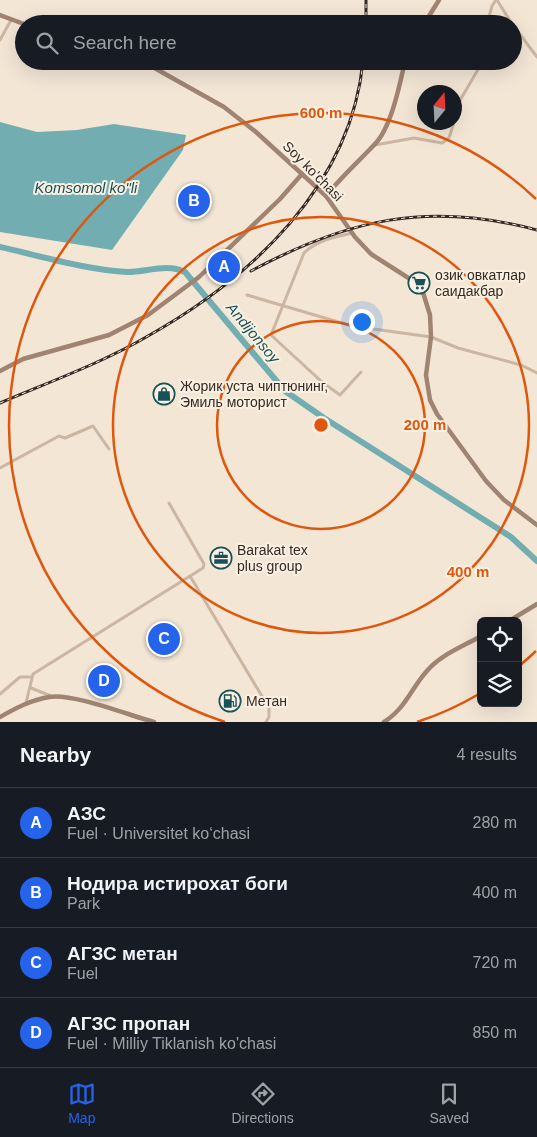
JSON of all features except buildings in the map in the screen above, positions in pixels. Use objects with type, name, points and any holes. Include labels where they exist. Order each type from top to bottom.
[{"type":"main road","points":[[430,15],[439,0]]},
{"type":"main road","points":[[0,15],[15,21]]},
{"type":"main road","name":"Soy ko'chasi","points":[[158,70],[224,107],[256,132],[326,196],[352,233],[371,254],[420,286],[430,315],[426,388],[437,414],[486,481],[504,500],[537,524]]},
{"type":"main road","points":[[326,196],[343,174],[374,146],[390,114],[402,70]]},
{"type":"main road","points":[[0,371],[23,359],[109,335],[148,314],[199,276],[280,199],[302,174]]},
{"type":"main road","points":[[516,617],[537,604]]},
{"type":"main road","points":[[384,722],[402,708],[424,673],[434,664],[477,638]]},
{"type":"main road","points":[[0,717],[25,704],[51,696],[72,698],[154,722]]},
{"type":"street","points":[[490,15],[496,0],[507,15]]},
{"type":"street","points":[[0,40],[11,20]]},
{"type":"street","points":[[522,36],[537,56]]},
{"type":"street","points":[[462,97],[478,70]]},
{"type":"street","points":[[374,146],[414,138],[442,143],[449,138],[452,130]]},
{"type":"street","points":[[352,233],[328,239],[310,247],[299,261],[271,335],[322,382],[342,394],[361,372]]},
{"type":"street","points":[[247,295],[282,307],[352,326],[430,337],[458,348],[522,365],[537,373]]},
{"type":"street","points":[[0,468],[59,436],[65,438],[93,426],[97,428],[109,449]]},
{"type":"street","points":[[0,694],[20,677],[31,677],[203,568],[204,564],[169,503]]},
{"type":"street","points":[[190,576],[269,708],[269,717],[266,722]]},
{"type":"street","points":[[25,704],[31,688],[31,677]]},
{"type":"street","points":[[31,688],[51,696]]},
{"type":"water","name":"Komsomol ko\"li","points":[[0,122],[37,132],[77,130],[114,124],[186,135],[183,150],[112,250],[0,232]]},
{"type":"waterway","name":"Andijonsoy","points":[[0,247],[80,266],[112,271],[135,272],[171,268],[185,272],[285,391],[324,418],[511,537],[537,561]]},
{"type":"railway","points":[[366,0],[366,15]]},
{"type":"railway","points":[[0,403],[94,364],[148,336],[186,313],[223,286],[258,256],[290,224],[317,188],[339,149],[355,106],[361,70]]},
{"type":"railway","points":[[251,271],[321,239],[389,220],[424,217],[460,217],[497,221],[537,230]]},
{"type":"place","name":"Нодира истирохат боги","points":[[194,201]]},
{"type":"place","name":"АЗС","points":[[224,267]]},
{"type":"place","name":"озик овкатлар саидакбар","points":[[419,283]]},
{"type":"place","name":"Жорик уста чиптюнинг, Эмиль моторист","points":[[164,394]]},
{"type":"place","name":"Barakat tex plus group","points":[[221,558]]},
{"type":"place","name":"АГЗС метан","points":[[164,639]]},
{"type":"place","name":"АГЗС пропан","points":[[104,681]]},
{"type":"place","name":"Метан","points":[[230,701]]}]
